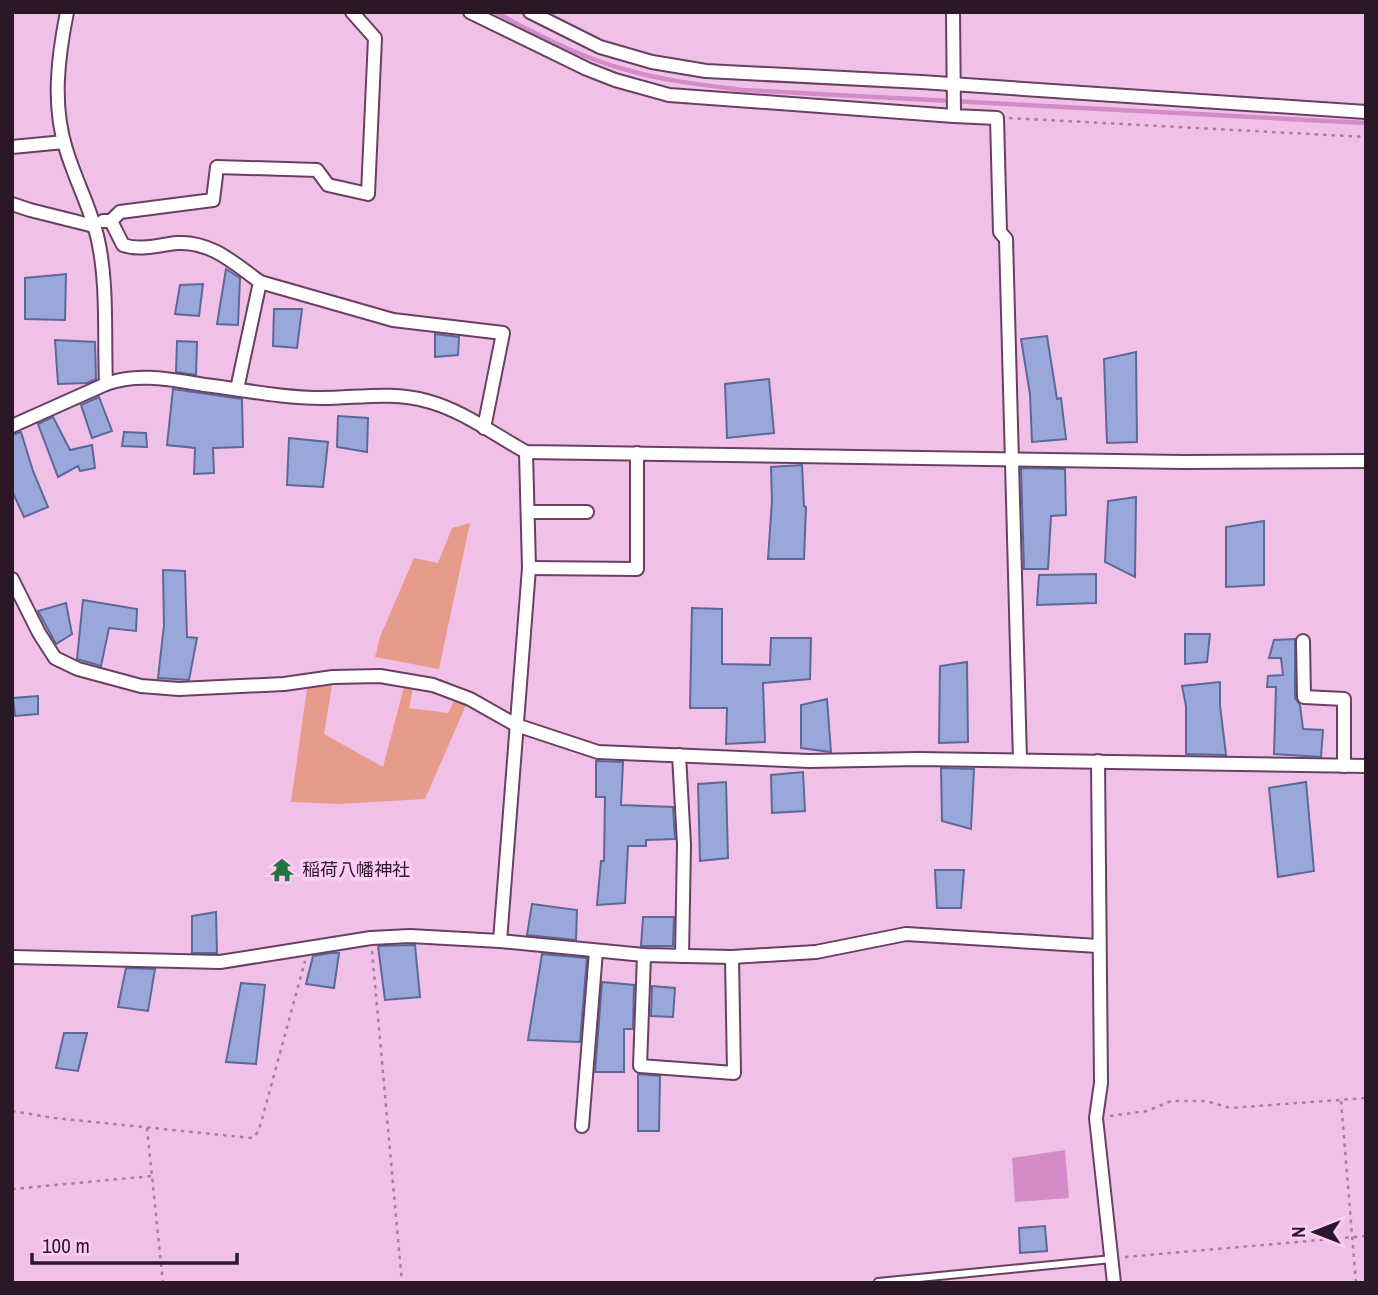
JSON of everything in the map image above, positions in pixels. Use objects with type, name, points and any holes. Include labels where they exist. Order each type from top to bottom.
[{"type":"street","points":[[67,12],[58,70],[60,125],[93,223],[101,258],[106,384]]},
{"type":"street","points":[[12,204],[30,211],[93,223],[111,221],[120,212],[213,200],[216,167],[317,170],[328,185],[368,194],[375,38],[352,12]]},
{"type":"street","points":[[470,12],[597,73],[669,95],[997,118],[1000,232],[1006,239],[1020,760]]},
{"type":"street","points":[[530,12],[600,47],[652,62],[706,71],[1366,112]]},
{"type":"street","points":[[953,12],[954,113]]},
{"type":"street","points":[[12,148],[64,142]]},
{"type":"street","points":[[111,221],[123,245],[135,249],[193,243],[219,251],[260,282],[393,320],[503,333],[484,428]]},
{"type":"street","points":[[237,389],[260,282]]},
{"type":"street","points":[[12,426],[121,378],[160,378],[322,398],[370,395],[431,401],[526,452],[1183,462],[1366,461]]},
{"type":"street","points":[[500,941],[529,568],[526,452]]},
{"type":"street","points":[[529,568],[637,569],[637,453]]},
{"type":"street","points":[[529,512],[587,512]]},
{"type":"street","points":[[12,579],[55,659],[78,669],[141,686],[179,689],[380,676],[433,685],[470,699],[516,725],[598,752],[809,761],[918,758],[1366,766]]},
{"type":"street","points":[[1303,641],[1304,697],[1343,699],[1343,765]]},
{"type":"street","points":[[679,755],[684,844],[681,956]]},
{"type":"street","points":[[1098,761],[1101,1083],[1096,1118],[1114,1283]]},
{"type":"street","points":[[12,957],[220,962],[371,938],[410,936],[500,941],[644,955],[732,957],[816,952],[905,934],[1098,946]]},
{"type":"street","points":[[582,1126],[596,951]]},
{"type":"street","points":[[644,955],[640,1066],[734,1073],[732,957]]},
{"type":"lane","points":[[878,1282],[1112,1259]]},
{"type":"path","points":[[997,118],[1366,137]]},
{"type":"path","points":[[371,938],[402,1283]]},
{"type":"path","points":[[12,1111],[54,1118],[252,1138],[258,1132],[309,949]]},
{"type":"path","points":[[1096,1118],[1147,1111],[1171,1101],[1206,1101],[1230,1108],[1366,1098]]},
{"type":"path","points":[[1341,1100],[1356,1283]]},
{"type":"path","points":[[147,1128],[163,1283]]},
{"type":"path","points":[[12,1189],[152,1176]]},
{"type":"path","points":[[1112,1259],[1366,1236]]},
{"type":"shaded area","points":[[470,523],[439,669],[375,657],[380,637],[414,558],[438,563],[452,528]]},
{"type":"shaded area","points":[[332,685],[324,734],[383,767],[404,687],[413,688],[409,708],[448,713],[455,699],[466,705],[425,799],[340,804],[291,802],[307,688]]},
{"type":"shaded area","points":[[1065,1150],[1069,1198],[1015,1202],[1012,1158]]},
{"type":"building","points":[[226,269],[240,278],[238,325],[217,324]]},
{"type":"building","points":[[66,274],[65,320],[25,319],[25,278]]},
{"type":"building","points":[[203,284],[199,316],[175,314],[180,285]]},
{"type":"building","points":[[274,309],[302,309],[297,348],[273,346]]},
{"type":"building","points":[[435,334],[459,337],[458,355],[435,357]]},
{"type":"building","points":[[1047,336],[1057,399],[1061,398],[1066,439],[1032,442],[1030,394],[1021,339]]},
{"type":"building","points":[[55,340],[95,342],[96,379],[87,383],[58,384]]},
{"type":"building","points":[[177,341],[197,342],[196,375],[176,372]]},
{"type":"building","points":[[1136,352],[1137,442],[1107,443],[1104,359]]},
{"type":"building","points":[[769,379],[774,433],[727,438],[725,384]]},
{"type":"building","points":[[173,389],[242,399],[243,447],[213,448],[214,473],[194,474],[195,448],[167,445]]},
{"type":"building","points":[[99,397],[112,431],[92,438],[81,405]]},
{"type":"building","points":[[338,416],[368,418],[367,452],[337,447]]},
{"type":"building","points":[[53,417],[70,450],[92,445],[95,468],[80,471],[78,466],[58,477],[38,424]]},
{"type":"building","points":[[21,432],[48,507],[24,517],[12,491],[12,435]]},
{"type":"building","points":[[124,432],[146,433],[147,447],[122,446]]},
{"type":"building","points":[[289,438],[328,442],[323,487],[287,485]]},
{"type":"building","points":[[802,465],[806,507],[804,559],[768,559],[772,501],[771,467]]},
{"type":"building","points":[[1021,468],[1065,469],[1066,515],[1051,516],[1048,569],[1024,569]]},
{"type":"building","points":[[1136,497],[1135,577],[1105,562],[1108,501]]},
{"type":"building","points":[[1264,521],[1264,585],[1226,587],[1226,527]]},
{"type":"building","points":[[163,570],[185,571],[187,637],[197,638],[189,680],[158,678],[164,625]]},
{"type":"building","points":[[1096,574],[1096,603],[1037,605],[1039,575]]},
{"type":"building","points":[[83,600],[137,609],[136,631],[109,628],[101,666],[77,659]]},
{"type":"building","points":[[66,603],[72,634],[56,644],[38,611]]},
{"type":"building","points":[[692,608],[722,609],[722,664],[770,665],[771,638],[811,638],[810,679],[763,683],[765,742],[726,744],[727,708],[690,708]]},
{"type":"building","points":[[1185,634],[1210,634],[1207,662],[1185,664]]},
{"type":"building","points":[[1295,639],[1295,698],[1300,705],[1303,729],[1323,730],[1321,757],[1274,754],[1276,687],[1267,687],[1268,676],[1283,675],[1281,658],[1269,658],[1274,640]]},
{"type":"building","points":[[967,662],[968,742],[939,743],[940,666]]},
{"type":"building","points":[[1220,682],[1226,755],[1186,754],[1186,706],[1182,686]]},
{"type":"building","points":[[38,696],[38,714],[15,716],[13,698]]},
{"type":"building","points":[[827,699],[831,752],[801,748],[801,705]]},
{"type":"building","points":[[596,761],[623,762],[621,805],[673,807],[675,839],[646,840],[646,846],[628,846],[625,903],[597,905],[601,861],[604,861],[605,797],[596,797]]},
{"type":"building","points":[[941,768],[974,769],[971,829],[942,821]]},
{"type":"building","points":[[803,772],[805,811],[772,813],[771,775]]},
{"type":"building","points":[[726,782],[728,858],[700,861],[698,784]]},
{"type":"building","points":[[1306,782],[1314,871],[1278,877],[1269,788]]},
{"type":"building","points":[[935,870],[964,870],[961,908],[937,908]]},
{"type":"building","points":[[532,904],[577,910],[576,940],[527,935]]},
{"type":"building","points":[[216,912],[217,953],[192,953],[192,916]]},
{"type":"building","points":[[643,917],[674,917],[673,946],[641,946]]},
{"type":"building","points":[[415,945],[420,997],[385,1000],[378,946]]},
{"type":"building","points":[[339,953],[334,988],[306,984],[313,956]]},
{"type":"building","points":[[542,954],[587,958],[580,1042],[528,1040]]},
{"type":"building","points":[[126,968],[155,969],[148,1011],[118,1007]]},
{"type":"building","points":[[602,982],[634,985],[633,1029],[624,1029],[624,1072],[595,1072]]},
{"type":"building","points":[[241,983],[265,985],[256,1064],[226,1062]]},
{"type":"building","points":[[652,986],[675,988],[673,1017],[651,1016]]},
{"type":"building","points":[[64,1033],[87,1033],[78,1071],[56,1068]]},
{"type":"building","points":[[638,1074],[660,1076],[659,1131],[638,1131]]},
{"type":"building","points":[[1045,1226],[1047,1251],[1020,1253],[1019,1228]]},
{"type":"waterway","points":[[495,12],[559,45],[610,65],[656,77],[743,90],[1366,123]]},
{"type":"place","name":"稲荷八幡神社","points":[[282,870]]}]
